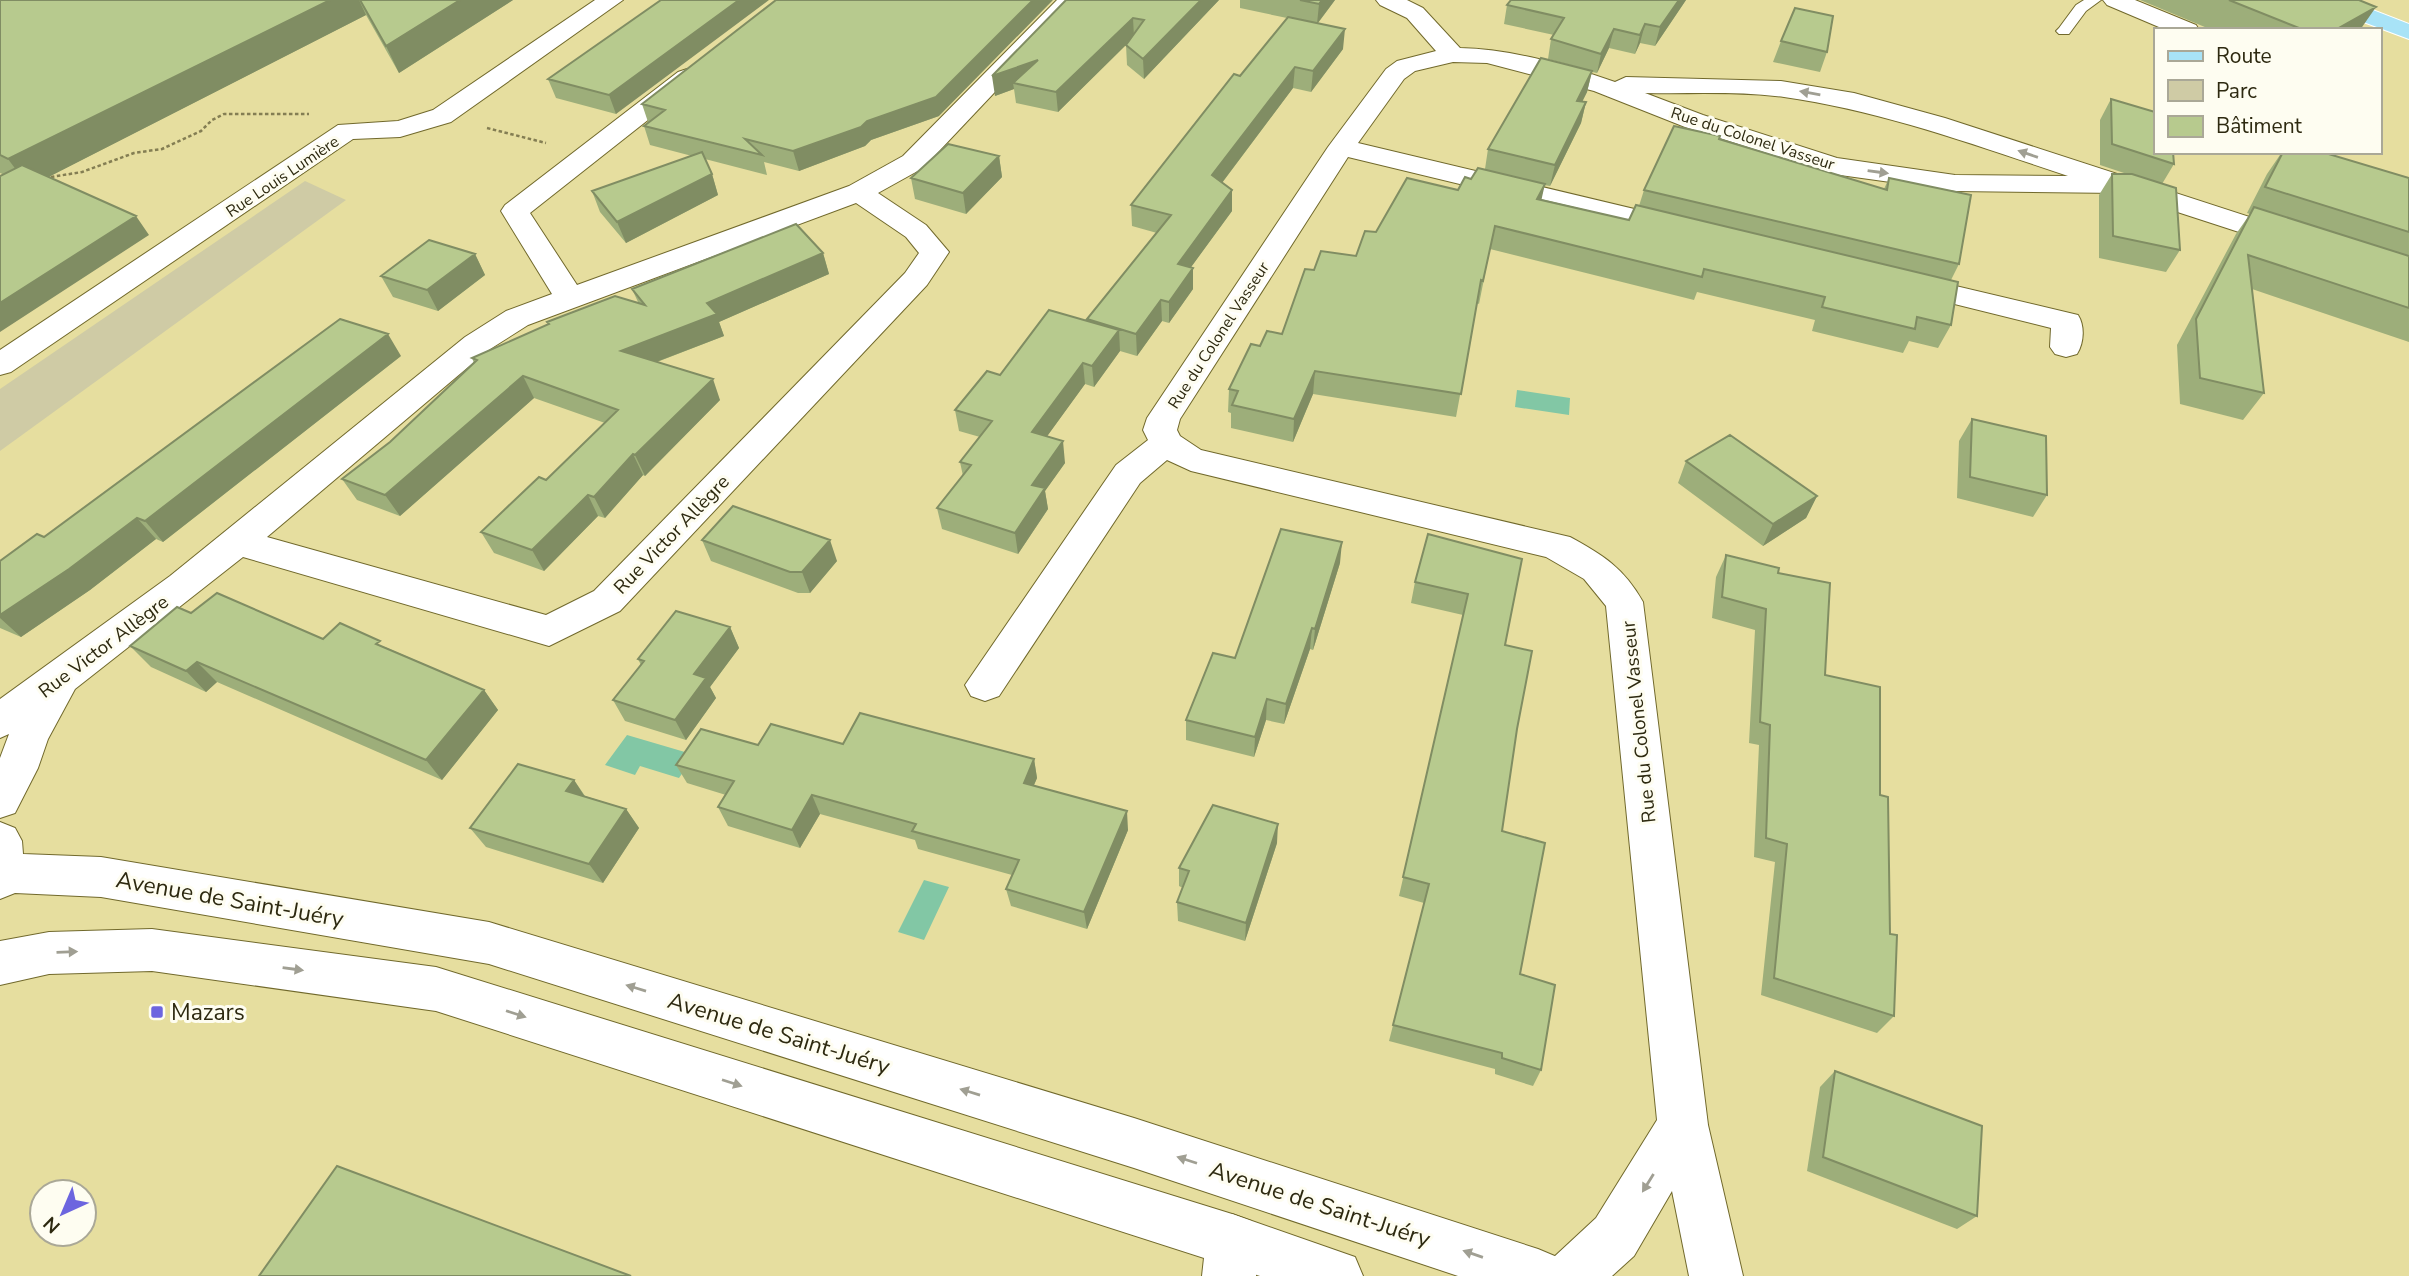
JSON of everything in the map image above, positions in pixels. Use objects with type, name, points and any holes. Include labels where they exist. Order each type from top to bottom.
[{"type":"main road","points":[[2326,0],[2409,32]]},
{"type":"street","name":"Rue Louis Lumière","points":[[0,365],[347,131],[400,129],[442,116],[611,0]]},
{"type":"street","name":"Rue Victor Allègre","points":[[0,721],[60,680],[237,542],[476,344],[517,318],[859,192],[913,162],[1070,0]]},
{"type":"street","points":[[1388,0],[1415,13],[1453,55]]},
{"type":"street","points":[[2115,0],[2182,28]]},
{"type":"street","name":"Rue du Colonel Vasseur","points":[[1716,1276],[1683,1125],[1624,602],[1597,569],[1557,546],[1191,459],[1166,443],[1160,430],[1164,418],[1341,147],[1395,74],[1406,66],[1425,60],[1453,55],[1487,56],[1542,68],[1603,86],[1694,121],[1833,166],[1955,183],[2116,184]]},
{"type":"street","points":[[569,298],[515,211],[703,64]]},
{"type":"street","name":"Rue du Colonel Vasseur","points":[[1603,86],[1643,84],[1781,89],[1854,101],[1936,124],[2316,248]]},
{"type":"street","points":[[1341,147],[1704,234]]},
{"type":"street","name":"Rue Victor Allègre","points":[[237,542],[548,631],[607,601],[916,279],[933,251],[916,231],[859,192]]},
{"type":"street","points":[[1879,276],[2067,322],[2066,347]]},
{"type":"street","points":[[985,685],[1128,474],[1166,443]]},
{"type":"street","points":[[0,800],[17,768],[29,736],[60,680]]},
{"type":"street","name":"Avenue de Saint-Juéry","points":[[1,864],[101,877],[489,943],[1146,1147],[1538,1276]]},
{"type":"street","points":[[0,963],[50,953],[152,950],[436,989],[1231,1258],[1336,1276]]},
{"type":"street","points":[[1573,1276],[1615,1237],[1683,1125]]},
{"type":"lane","points":[[2064,31],[2081,8],[2094,0]]},
{"type":"path","points":[[44,178],[73,174],[134,153],[162,149],[201,131],[212,120],[225,114],[323,114],[347,131]]},
{"type":"path","points":[[442,116],[586,153]]},
{"type":"green space","points":[[305,181],[346,200],[0,451],[0,389]]},
{"type":"shaded area","points":[[1517,390],[1570,398],[1569,415],[1515,407]]},
{"type":"shaded area","points":[[627,735],[695,755],[679,778],[640,766],[635,775],[605,765]]},
{"type":"shaded area","points":[[924,880],[949,887],[924,940],[898,932]]},
{"type":"building","points":[[0,0],[330,0],[8,159],[0,155]]},
{"type":"building","points":[[360,0],[460,0],[386,46]]},
{"type":"building","points":[[661,0],[739,0],[609,95],[548,79]]},
{"type":"building","points":[[776,0],[1033,0],[936,97],[793,151],[745,139],[762,155],[644,126],[665,110],[642,104]]},
{"type":"building","points":[[1066,0],[1201,0],[1143,59],[1126,45],[1144,20],[1133,18],[1056,92],[1013,83],[1038,60],[992,76]]},
{"type":"building","points":[[1300,0],[1322,0],[1319,4]]},
{"type":"building","points":[[1511,0],[1679,0],[1660,27],[1645,24],[1640,35],[1614,29],[1601,54],[1551,39],[1564,18],[1507,5]]},
{"type":"building","points":[[2229,0],[2359,0],[2376,7],[2339,28],[2299,28]]},
{"type":"building","points":[[1795,8],[1833,16],[1827,52],[1781,41]]},
{"type":"building","points":[[1288,17],[1345,29],[1313,71],[1295,67],[1212,175],[1232,190],[1178,264],[1193,268],[1169,302],[1161,300],[1136,334],[1087,319],[1171,215],[1131,205],[1234,74],[1240,76]]},
{"type":"building","points":[[1541,58],[1592,71],[1577,101],[1586,102],[1555,165],[1488,149]]},
{"type":"building","points":[[2111,99],[2154,112],[2154,154],[2173,154],[2174,164],[2112,144]]},
{"type":"building","points":[[1674,126],[1720,136],[1719,139],[1887,190],[1889,178],[1971,195],[1959,264],[1644,190]]},
{"type":"building","points":[[948,144],[999,156],[963,193],[911,178]]},
{"type":"building","points":[[702,152],[712,174],[617,222],[592,191]]},
{"type":"building","points":[[2282,154],[2329,154],[2409,178],[2409,232],[2265,187]]},
{"type":"building","points":[[22,165],[136,216],[0,303],[0,176]]},
{"type":"building","points":[[1478,168],[1545,184],[1537,199],[1629,220],[1636,205],[1958,282],[1951,325],[1917,317],[1915,329],[1822,307],[1825,297],[1704,269],[1702,277],[1495,226],[1483,281],[1481,280],[1461,394],[1315,371],[1294,419],[1232,405],[1238,391],[1229,389],[1251,344],[1260,346],[1267,331],[1282,334],[1305,269],[1314,270],[1321,251],[1356,256],[1365,231],[1376,232],[1407,178],[1458,190],[1465,177],[1471,179]]},
{"type":"building","points":[[2112,174],[2132,174],[2176,188],[2180,250],[2113,236]]},
{"type":"building","points":[[2254,207],[2409,256],[2409,308],[2248,255],[2264,393],[2200,378],[2196,319]]},
{"type":"building","points":[[796,224],[823,253],[707,303],[717,314],[621,351],[713,379],[633,454],[594,497],[588,495],[532,550],[481,532],[539,477],[546,480],[618,410],[523,376],[385,495],[342,479],[390,442],[477,360],[472,358],[549,324],[547,322],[615,296],[645,305],[632,289]]},
{"type":"building","points":[[429,240],[475,254],[427,290],[381,276]]},
{"type":"building","points":[[1049,310],[1119,330],[1092,366],[1083,363],[1032,432],[1063,441],[1032,485],[1045,488],[1015,533],[937,508],[971,465],[960,462],[992,421],[955,410],[987,371],[1000,375]]},
{"type":"building","points":[[340,319],[388,334],[145,521],[137,518],[69,569],[0,615],[0,561],[37,534],[44,537]]},
{"type":"building","points":[[1972,419],[2046,436],[2047,495],[1970,477]]},
{"type":"building","points":[[1730,435],[1817,496],[1773,524],[1686,461]]},
{"type":"building","points":[[733,506],[830,540],[802,572],[790,572],[702,540]]},
{"type":"building","points":[[1281,529],[1342,542],[1315,629],[1312,628],[1286,704],[1267,699],[1255,737],[1186,720],[1213,653],[1235,658]]},
{"type":"building","points":[[1428,534],[1522,559],[1505,645],[1532,651],[1502,831],[1545,843],[1520,974],[1555,985],[1541,1070],[1502,1058],[1502,1053],[1393,1025],[1429,884],[1403,877],[1468,594],[1415,582]]},
{"type":"building","points":[[1726,555],[1779,568],[1778,573],[1830,583],[1825,675],[1880,687],[1880,795],[1888,797],[1890,934],[1897,935],[1894,1016],[1774,978],[1787,844],[1766,838],[1770,725],[1760,722],[1766,609],[1722,597]]},
{"type":"building","points":[[217,593],[323,639],[340,623],[380,641],[376,644],[484,690],[426,760],[197,662],[186,671],[130,646],[177,607],[191,613]]},
{"type":"building","points":[[676,611],[730,627],[694,674],[706,678],[675,720],[613,700],[644,661],[638,659]]},
{"type":"building","points":[[860,713],[1034,759],[1024,783],[1127,811],[1084,912],[1006,889],[1019,860],[912,831],[916,824],[812,795],[792,830],[718,807],[734,781],[676,765],[701,729],[758,745],[771,724],[843,744]]},
{"type":"building","points":[[518,764],[574,780],[566,791],[626,809],[589,864],[470,828]]},
{"type":"building","points":[[1213,805],[1278,824],[1246,923],[1177,902],[1189,871],[1179,868]]},
{"type":"building","points":[[1835,1071],[1982,1126],[1977,1216],[1823,1157]]},
{"type":"building","points":[[337,1166],[631,1276],[259,1276]]},
{"type":"place","name":"Mazars","points":[[157,1012]]}]
